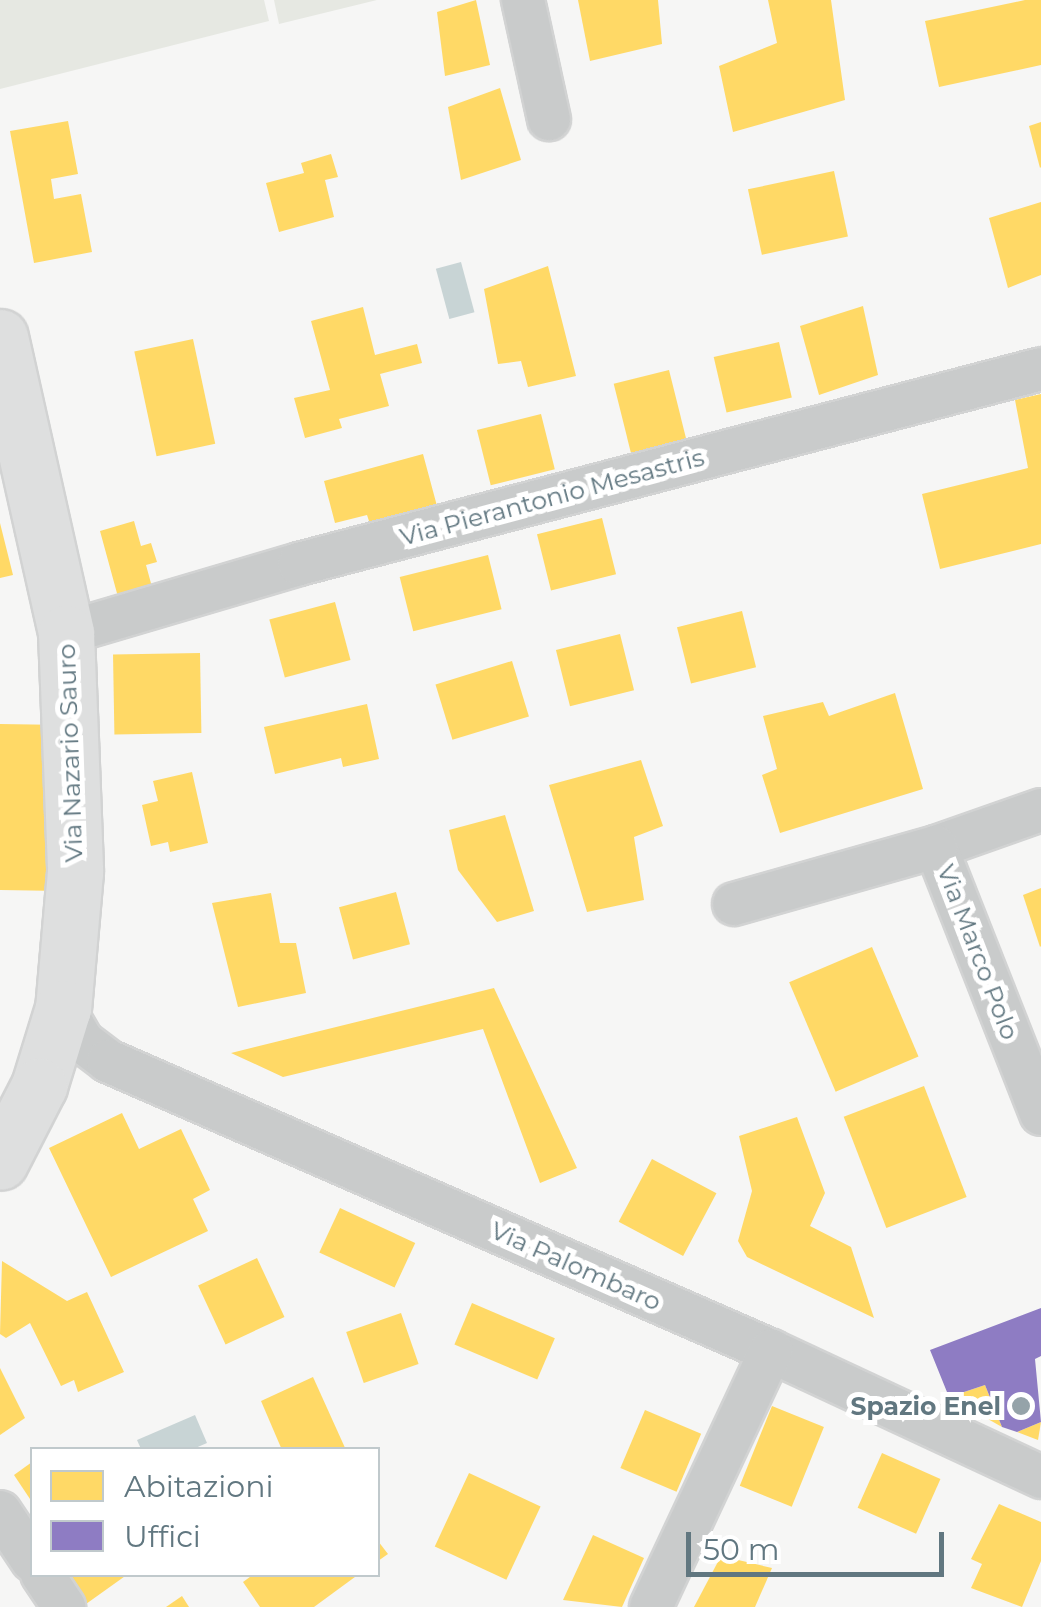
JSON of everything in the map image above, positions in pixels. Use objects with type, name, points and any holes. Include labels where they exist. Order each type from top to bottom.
[{"type":"main road","name":"Via Nazario Sauro","points":[[0,337],[66,633],[76,872],[63,1008],[39,1086],[0,1162]]},
{"type":"street","points":[[523,0],[549,119]]},
{"type":"street","name":"Via Pierantonio Mesastris","points":[[66,633],[1041,368]]},
{"type":"street","name":"Via Marco Polo","points":[[734,904],[936,846],[1041,810]]},
{"type":"street","name":"Via Marco Polo","points":[[936,846],[1041,1114]]},
{"type":"street","name":"Via Palombaro","points":[[63,1008],[83,1042],[108,1062],[771,1351],[1041,1477]]},
{"type":"street","points":[[39,1086],[67,1070],[108,1062]]},
{"type":"street","points":[[651,1607],[771,1351]]},
{"type":"street","points":[[0,1512],[30,1557]]},
{"type":"street","points":[[44,1577],[64,1607]]},
{"type":"shaded area","points":[[0,0],[264,0],[269,21],[0,89]]},
{"type":"shaded area","points":[[274,0],[377,0],[279,24]]},
{"type":"shaded area","points":[[461,262],[474,312],[449,319],[436,269]]},
{"type":"shaded area","points":[[195,1415],[207,1443],[198,1447],[140,1447],[137,1440]]},
{"type":"building: Abitazioni","points":[[476,0],[490,65],[445,76],[437,12]]},
{"type":"building: Abitazioni","points":[[578,0],[658,0],[662,44],[590,61]]},
{"type":"building: Abitazioni","points":[[768,0],[831,0],[845,100],[733,132],[719,66],[777,43]]},
{"type":"building: Abitazioni","points":[[1041,0],[1041,65],[939,87],[925,21]]},
{"type":"building: Abitazioni","points":[[500,88],[521,160],[461,180],[448,107]]},
{"type":"building: Abitazioni","points":[[68,121],[78,174],[51,179],[54,199],[81,194],[92,252],[34,263],[10,131]]},
{"type":"building: Abitazioni","points":[[1041,122],[1041,167],[1040,168],[1029,126]]},
{"type":"building: Abitazioni","points":[[331,154],[338,177],[325,180],[334,217],[279,232],[266,183],[304,173],[301,163]]},
{"type":"building: Abitazioni","points":[[834,171],[848,237],[762,255],[748,189]]},
{"type":"building: Abitazioni","points":[[1041,202],[1041,275],[1008,288],[989,218]]},
{"type":"building: Abitazioni","points":[[548,266],[576,376],[528,387],[521,361],[498,364],[484,289]]},
{"type":"building: Abitazioni","points":[[863,306],[878,375],[819,395],[800,326]]},
{"type":"building: Abitazioni","points":[[363,307],[375,355],[417,344],[422,363],[380,374],[389,406],[339,419],[342,428],[305,438],[294,398],[330,390],[311,321]]},
{"type":"building: Abitazioni","points":[[193,339],[215,444],[157,456],[134,351]]},
{"type":"building: Abitazioni","points":[[779,342],[792,398],[727,413],[714,357]]},
{"type":"building: Abitazioni","points":[[669,370],[687,443],[632,457],[614,384]]},
{"type":"building: Abitazioni","points":[[1041,394],[1041,544],[940,569],[922,494],[1028,468],[1015,400]]},
{"type":"building: Abitazioni","points":[[541,414],[555,469],[491,485],[477,430]]},
{"type":"building: Abitazioni","points":[[423,454],[437,506],[370,524],[367,515],[335,523],[324,481]]},
{"type":"building: Abitazioni","points":[[602,518],[616,574],[551,590],[537,534]]},
{"type":"building: Abitazioni","points":[[134,521],[141,546],[151,543],[157,562],[146,565],[152,587],[118,597],[100,531]]},
{"type":"building: Abitazioni","points":[[0,523],[13,575],[0,578]]},
{"type":"building: Abitazioni","points":[[488,555],[502,609],[413,631],[400,577]]},
{"type":"building: Abitazioni","points":[[335,602],[351,660],[285,678],[269,620]]},
{"type":"building: Abitazioni","points":[[742,611],[756,667],[691,683],[677,627]]},
{"type":"building: Abitazioni","points":[[620,634],[634,690],[570,706],[556,650]]},
{"type":"building: Abitazioni","points":[[200,653],[201,733],[114,735],[113,655]]},
{"type":"building: Abitazioni","points":[[512,661],[529,716],[452,740],[435,684]]},
{"type":"building: Abitazioni","points":[[895,693],[923,789],[780,833],[762,775],[777,769],[763,716],[823,702],[829,716]]},
{"type":"building: Abitazioni","points":[[367,704],[379,759],[343,767],[341,758],[275,774],[264,727]]},
{"type":"building: Abitazioni","points":[[0,724],[49,725],[46,891],[0,890]]},
{"type":"building: Abitazioni","points":[[641,760],[663,826],[634,837],[644,900],[587,912],[549,785]]},
{"type":"building: Abitazioni","points":[[192,772],[208,843],[170,852],[168,842],[151,846],[142,805],[158,801],[153,781]]},
{"type":"building: Abitazioni","points":[[505,815],[534,911],[497,922],[458,870],[449,830]]},
{"type":"building: Abitazioni","points":[[1041,888],[1041,946],[1040,947],[1023,895]]},
{"type":"building: Abitazioni","points":[[396,892],[410,944],[353,959],[339,907]]},
{"type":"building: Abitazioni","points":[[271,893],[280,943],[296,943],[306,993],[238,1007],[212,903]]},
{"type":"building: Abitazioni","points":[[872,947],[918,1057],[836,1092],[789,982]]},
{"type":"building: Abitazioni","points":[[494,988],[577,1168],[540,1183],[483,1029],[283,1077],[231,1053]]},
{"type":"building: Abitazioni","points":[[924,1086],[967,1197],[886,1228],[844,1117]]},
{"type":"building: Abitazioni","points":[[122,1113],[139,1149],[181,1129],[210,1190],[193,1199],[208,1231],[111,1277],[49,1148]]},
{"type":"building: Abitazioni","points":[[797,1117],[825,1193],[810,1226],[851,1247],[874,1318],[747,1257],[738,1241],[752,1191],[739,1136]]},
{"type":"building: Abitazioni","points":[[652,1159],[716,1193],[683,1256],[619,1222]]},
{"type":"building: Abitazioni","points":[[340,1208],[415,1243],[395,1287],[319,1252]]},
{"type":"building: Abitazioni","points":[[257,1258],[284,1317],[226,1344],[198,1285]]},
{"type":"building: Abitazioni","points":[[2,1261],[67,1301],[87,1292],[124,1372],[78,1392],[74,1380],[61,1386],[30,1323],[6,1338],[0,1334]]},
{"type":"building: Abitazioni","points":[[472,1303],[555,1338],[537,1380],[454,1344]]},
{"type":"building: Abitazioni","points":[[401,1313],[419,1364],[364,1383],[346,1332]]},
{"type":"building: Abitazioni","points":[[0,1368],[25,1418],[0,1435]]},
{"type":"building: Abitazioni","points":[[313,1377],[345,1447],[281,1447],[261,1401]]},
{"type":"building: Abitazioni","points":[[985,1385],[1002,1427],[949,1397]]},
{"type":"building: Abitazioni","points":[[772,1406],[824,1427],[792,1507],[740,1486]]},
{"type":"building: Abitazioni","points":[[645,1410],[701,1434],[677,1492],[620,1468]]},
{"type":"building: Abitazioni","points":[[1041,1422],[1038,1440],[1017,1432]]},
{"type":"building: Abitazioni","points":[[882,1453],[940,1479],[916,1534],[858,1508]]},
{"type":"building: Abitazioni","points":[[30,1463],[30,1499],[14,1475]]},
{"type":"building: Abitazioni","points":[[469,1473],[541,1506],[506,1580],[435,1546]]},
{"type":"building: Abitazioni","points":[[999,1504],[1041,1522],[1041,1561],[1022,1607],[971,1588],[982,1564],[971,1559]]},
{"type":"building: Abitazioni","points":[[593,1535],[644,1558],[622,1607],[563,1600]]},
{"type":"building: Abitazioni","points":[[380,1544],[388,1554],[380,1560]]},
{"type":"building: Abitazioni","points":[[721,1556],[772,1568],[755,1607],[694,1607]]},
{"type":"building: Abitazioni","points":[[67,1577],[124,1577],[86,1604]]},
{"type":"building: Abitazioni","points":[[250,1577],[355,1577],[314,1607],[260,1607],[243,1582]]},
{"type":"building: Abitazioni","points":[[182,1596],[189,1607],[166,1607]]},
{"type":"building: Uffici","points":[[1041,1308],[1041,1356],[1035,1359],[1041,1422],[1017,1432],[1002,1427],[985,1385],[949,1397],[930,1350]]},
{"type":"place","name":"Spazio Enel","points":[[1021,1406]]}]
